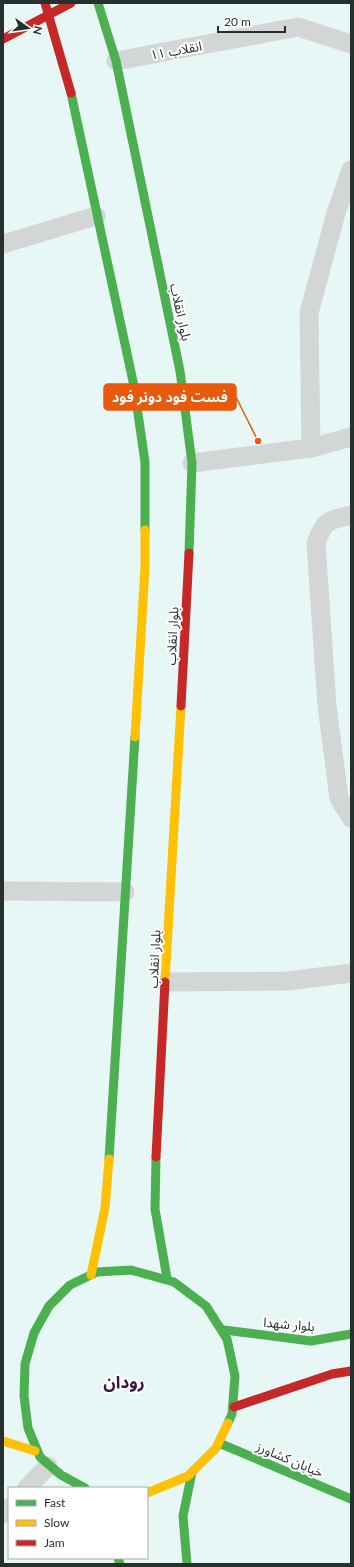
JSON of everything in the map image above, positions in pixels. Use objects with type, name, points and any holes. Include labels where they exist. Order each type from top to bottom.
[{"type":"main road","points":[[44,3],[67,76],[96,216],[134,386],[145,462],[145,567],[105,1208],[91,1275]]},
{"type":"main road","points":[[3,39],[71,3]]},
{"type":"main road","name":"بلوار انقلاب","points":[[98,3],[116,61],[180,371],[192,463],[190,558],[155,1170],[155,1208],[167,1278]]},
{"type":"main road","points":[[24,1333],[42,1306],[56,1293],[72,1282],[110,1270],[149,1272],[167,1278],[185,1287],[200,1299],[214,1314],[224,1330],[232,1349],[236,1368],[234,1407],[228,1426],[219,1443],[207,1459],[192,1472],[176,1483],[148,1493]]},
{"type":"main road","name":"بلوار شهدا","points":[[224,1330],[310,1341],[351,1334]]},
{"type":"main road","points":[[234,1407],[332,1374],[351,1371]]},
{"type":"main road","points":[[17,1416],[24,1435],[48,1466],[63,1478],[83,1487]]},
{"type":"main road","points":[[3,1441],[35,1451]]},
{"type":"main road","name":"خیابان کشاورز","points":[[219,1443],[351,1499]]},
{"type":"main road","points":[[187,1564],[183,1516],[192,1472]]},
{"type":"street","name":"انقلاب ۱۱","points":[[116,61],[298,27],[351,44]]},
{"type":"street","points":[[311,448],[308,313],[336,213],[351,170]]},
{"type":"street","points":[[3,244],[96,216]]},
{"type":"street","points":[[192,463],[311,448],[351,437]]},
{"type":"street","points":[[351,515],[328,521],[322,529],[316,543],[327,706],[339,798],[351,818]]},
{"type":"street","points":[[3,891],[125,892]]},
{"type":"street","points":[[166,982],[288,981],[351,973]]},
{"type":"street","points":[[28,1487],[48,1466]]},
{"type":"traffic: fast","points":[[98,3],[116,61],[180,371],[192,463],[189,553]]},
{"type":"traffic: fast","points":[[71,93],[134,386],[145,462],[145,530]]},
{"type":"traffic: fast","points":[[109,1159],[135,737]]},
{"type":"traffic: fast","points":[[156,1157],[155,1209],[167,1278]]},
{"type":"traffic: fast","points":[[83,1487],[61,1475],[40,1457],[28,1428],[24,1396],[25,1364],[34,1333],[49,1306],[70,1285],[97,1272],[131,1270],[174,1282],[206,1306],[227,1339],[235,1376],[232,1414],[228,1423]]},
{"type":"traffic: fast","points":[[224,1330],[311,1341],[351,1334]]},
{"type":"traffic: fast","points":[[219,1443],[351,1499]]},
{"type":"traffic: fast","points":[[187,1564],[183,1516],[192,1472]]},
{"type":"traffic: fast","points":[[118,1559],[120,1564]]},
{"type":"traffic: slow","points":[[135,737],[145,567],[145,530]]},
{"type":"traffic: slow","points":[[165,982],[181,706]]},
{"type":"traffic: slow","points":[[91,1275],[105,1208],[109,1159]]},
{"type":"traffic: slow","points":[[148,1493],[188,1476],[216,1448],[228,1423]]},
{"type":"traffic: slow","points":[[3,1441],[35,1451]]},
{"type":"traffic: jam","points":[[45,3],[71,93]]},
{"type":"traffic: jam","points":[[3,39],[71,3]]},
{"type":"traffic: jam","points":[[181,706],[189,553]]},
{"type":"traffic: jam","points":[[156,1157],[165,982]]},
{"type":"traffic: jam","points":[[234,1407],[332,1374],[351,1371]]},
{"type":"place","name":"فست فود دونر فود","points":[[258,441]]},
{"type":"district","name":"رودان","points":[[124,1382]]}]
